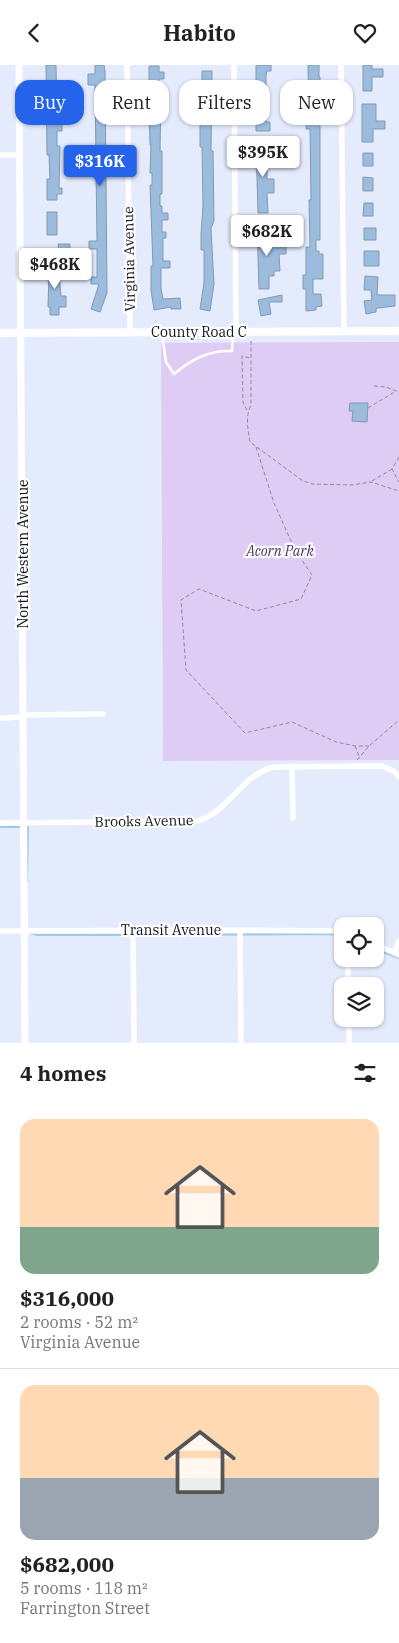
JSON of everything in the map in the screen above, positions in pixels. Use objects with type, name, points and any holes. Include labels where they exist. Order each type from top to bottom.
[{"type":"main road","name":"County Road C","points":[[0,333],[399,331]]},
{"type":"street","name":"North Western Avenue","points":[[19,65],[25,1043]]},
{"type":"street","name":"Virginia Avenue","points":[[127,65],[130,333]]},
{"type":"street","points":[[234,65],[234,332]]},
{"type":"street","points":[[341,65],[344,331]]},
{"type":"street","points":[[0,155],[20,155]]},
{"type":"street","points":[[0,717],[103,714]]},
{"type":"street","points":[[292,766],[293,818]]},
{"type":"street","name":"Brooks Avenue","points":[[0,823],[197,821],[212,815],[255,774],[264,769],[274,767],[381,766],[394,771],[399,777]]},
{"type":"street","points":[[133,930],[134,1043]]},
{"type":"street","points":[[240,930],[241,1043]]},
{"type":"street","name":"Transit Avenue","points":[[0,931],[334,931]]},
{"type":"street","points":[[384,948],[396,954],[399,941]]},
{"type":"street","points":[[349,1027],[349,1043]]},
{"type":"lane","points":[[162,333],[166,362],[174,374],[199,357],[220,351],[232,351],[234,332]]},
{"type":"path","points":[[251,341],[250,405],[247,428],[250,442],[256,447],[303,481],[313,484],[352,485],[371,482],[392,469],[399,457]]},
{"type":"path","points":[[232,351],[251,358]]},
{"type":"path","points":[[242,356],[243,403],[248,410]]},
{"type":"path","points":[[374,386],[386,387],[399,392]]},
{"type":"path","points":[[368,408],[396,391]]},
{"type":"path","points":[[256,447],[274,503],[295,550],[312,575],[301,599],[256,611],[199,589],[182,600],[186,670],[245,733],[292,722],[336,742],[355,746],[369,746]]},
{"type":"path","points":[[392,469],[399,482]]},
{"type":"path","points":[[371,482],[399,491]]},
{"type":"path","points":[[351,766],[369,746],[399,720]]},
{"type":"path","points":[[355,746],[360,756]]},
{"type":"green space","name":"Acorn Park","points":[[399,342],[399,760],[163,761],[161,343]]},
{"type":"building","points":[[46,65],[56,65],[56,80],[46,80]]},
{"type":"building","points":[[95,65],[104,65],[105,80],[94,80],[94,85],[88,85],[88,74],[95,74]]},
{"type":"building","points":[[256,65],[271,65],[271,71],[267,71],[266,80],[256,80]]},
{"type":"building","points":[[308,65],[319,65],[320,80],[308,80]]},
{"type":"building","points":[[363,65],[372,65],[372,69],[383,69],[383,77],[372,77],[372,91],[363,91]]},
{"type":"building","points":[[149,66],[159,66],[159,72],[164,72],[164,79],[149,80]]},
{"type":"building","points":[[202,71],[212,71],[212,80],[202,80]]},
{"type":"building","points":[[362,104],[376,104],[376,121],[385,121],[385,129],[373,129],[373,142],[362,142]]},
{"type":"building","points":[[47,125],[62,125],[62,131],[57,131],[57,146],[60,146],[59,188],[62,188],[62,194],[57,194],[57,200],[47,200],[47,179],[50,179],[49,155],[47,155]]},
{"type":"building","points":[[96,125],[105,125],[107,293],[100,312],[91,309],[99,284],[91,284],[91,277],[97,277],[97,249],[89,249],[89,241],[97,241],[96,166],[91,166],[91,159],[96,160]]},
{"type":"building","points":[[149,125],[160,125],[162,194],[160,194],[160,206],[162,206],[162,213],[168,213],[168,220],[162,220],[162,232],[166,232],[166,238],[163,238],[163,261],[170,261],[170,268],[161,268],[161,288],[163,299],[180,298],[181,309],[171,309],[171,307],[154,310],[151,290],[151,266],[153,266]]},
{"type":"building","points":[[200,125],[211,125],[214,221],[211,228],[214,284],[210,311],[200,309],[204,283],[204,250],[201,250],[203,206],[202,147],[200,147]]},
{"type":"building","points":[[256,125],[270,125],[270,131],[256,131]]},
{"type":"building","points":[[306,125],[320,125],[320,240],[316,240],[316,251],[319,251],[319,254],[323,254],[323,279],[313,279],[313,294],[321,294],[322,306],[316,307],[316,310],[306,311],[306,289],[303,289],[303,275],[306,275],[306,247],[310,247],[309,200],[311,200],[310,129],[306,129]]},
{"type":"building","points":[[267,142],[267,179],[274,179],[274,193],[267,193],[268,213],[258,213],[256,143]]},
{"type":"building","points":[[363,153],[373,153],[373,166],[363,166]]},
{"type":"building","points":[[363,177],[373,178],[373,191],[363,191]]},
{"type":"building","points":[[364,203],[373,203],[373,216],[363,216]]},
{"type":"building","points":[[47,212],[57,212],[57,235],[47,235]]},
{"type":"building","points":[[276,220],[286,220],[285,229],[276,229]]},
{"type":"building","points":[[257,225],[267,225],[267,245],[286,245],[286,254],[279,254],[280,271],[274,271],[274,276],[269,276],[269,289],[259,289]]},
{"type":"building","points":[[364,228],[376,228],[376,240],[364,240]]},
{"type":"building","points":[[58,244],[70,244],[70,257],[60,259]]},
{"type":"building","points":[[364,251],[379,251],[379,266],[364,266]]},
{"type":"building","points":[[48,263],[58,263],[61,296],[66,296],[66,307],[59,307],[59,315],[50,315],[50,307],[48,307]]},
{"type":"building","points":[[365,276],[378,277],[377,295],[395,295],[395,306],[378,308],[376,312],[366,314],[364,301],[372,300],[371,290],[364,290]]},
{"type":"building","points":[[282,295],[282,302],[269,302],[271,314],[261,316],[258,300]]},
{"type":"building","points":[[350,403],[368,403],[367,422],[352,421],[353,411],[349,411]]},
{"type":"waterway","points":[[0,827],[20,827]]},
{"type":"waterway","points":[[25,827],[28,827],[27,882]]},
{"type":"waterway","points":[[31,933],[37,935],[131,935]]},
{"type":"waterway","points":[[135,935],[334,934]]},
{"type":"waterway","points":[[384,952],[399,958]]}]
